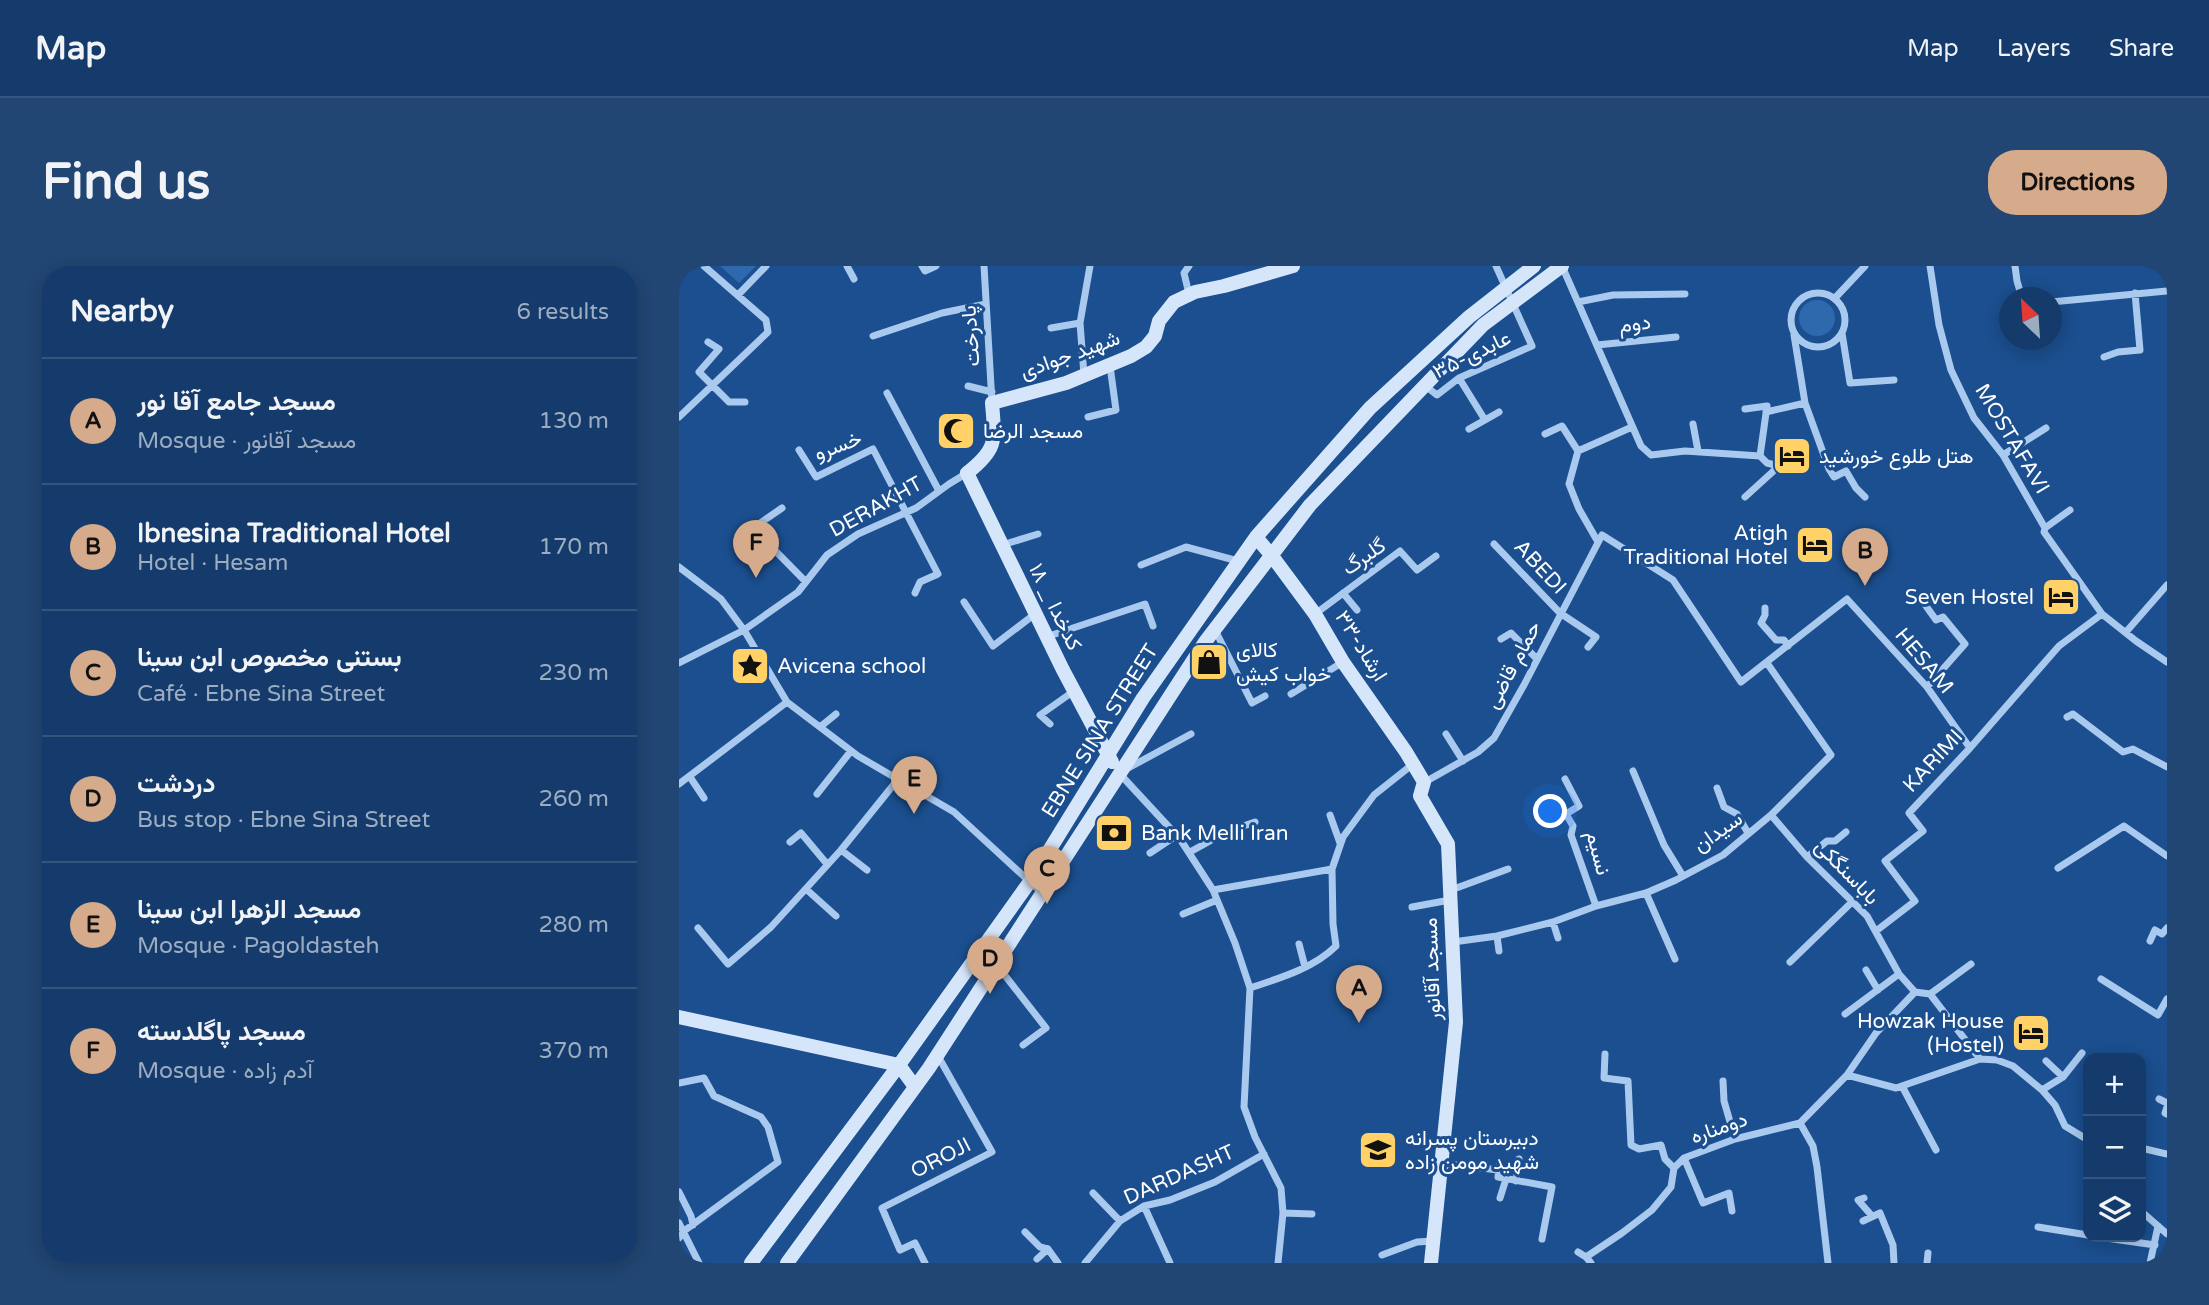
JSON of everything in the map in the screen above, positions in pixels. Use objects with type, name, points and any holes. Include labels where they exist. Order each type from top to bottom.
[{"type":"main road","name":"شهید جوادی","points":[[992,398],[1066,383],[1110,365],[1146,347],[1155,336],[1159,321],[1174,302],[1189,295],[1294,266]]},
{"type":"main road","name":"EBNE SINA STREET","points":[[787,1263],[938,1055],[1215,629],[1310,505],[1483,325],[1534,266]]},
{"type":"main road","name":"EBNE SINA STREET","points":[[751,1263],[1031,880],[1143,698],[1256,537],[1370,408],[1469,317],[1562,266]]},
{"type":"main road","points":[[1407,374],[1424,385]]},
{"type":"main road","points":[[967,473],[981,463],[991,450],[995,437],[992,398]]},
{"type":"main road","name":"۱۸ _ کدخدا","points":[[967,473],[1046,637],[1108,757],[1119,773]]},
{"type":"main road","name":"۳۳-ارشاد","points":[[1256,537],[1315,614],[1343,662],[1424,782]]},
{"type":"main road","name":"مسجد آقانور","points":[[1424,782],[1420,796],[1448,844],[1456,1022],[1431,1263]]},
{"type":"main road","points":[[679,1017],[898,1065],[915,1087]]},
{"type":"street","points":[[679,418],[768,332],[766,320],[704,266]]},
{"type":"street","points":[[738,295],[766,266]]},
{"type":"street","points":[[847,266],[854,279]]},
{"type":"street","points":[[922,266],[925,271],[936,266]]},
{"type":"street","name":"پادرخت","points":[[984,266],[992,398]]},
{"type":"street","points":[[1084,376],[1080,323],[1090,266]]},
{"type":"street","points":[[1189,266],[1184,273],[1189,295]]},
{"type":"street","points":[[1496,266],[1509,296]]},
{"type":"street","points":[[1562,266],[1641,446],[1651,455],[1697,451],[1760,456],[1767,463],[1779,466],[1745,497]]},
{"type":"street","points":[[1835,298],[1865,266]]},
{"type":"street","name":"MOSTAFAVI","points":[[1930,266],[1939,325],[1951,370],[1974,418],[2003,455],[2045,528],[2044,532],[2102,614],[2167,662]]},
{"type":"street","points":[[2015,266],[2019,287]]},
{"type":"street","points":[[2062,301],[2167,291]]},
{"type":"street","points":[[1794,335],[1809,346],[1828,345],[1842,333],[1845,324],[1842,306],[1835,298],[1819,292],[1802,296],[1792,310],[1791,327],[1805,403],[1834,477],[1846,471],[1853,474],[1856,488],[1865,497]]},
{"type":"street","points":[[2104,357],[2118,352],[2140,350],[2135,293]]},
{"type":"street","points":[[1578,302],[1613,295],[1685,294]]},
{"type":"street","name":"۳۵-عابدی","points":[[1424,385],[1437,395],[1459,378],[1532,345],[1509,296]]},
{"type":"street","points":[[873,335],[941,313],[986,304]]},
{"type":"street","points":[[1051,328],[1080,323]]},
{"type":"street","points":[[1842,333],[1850,383],[1894,380]]},
{"type":"street","name":"دوم","points":[[1597,345],[1676,337]]},
{"type":"street","points":[[708,342],[719,349],[699,372],[729,402],[745,401]]},
{"type":"street","points":[[1088,417],[1116,410],[1110,365]]},
{"type":"street","points":[[1459,378],[1485,419]]},
{"type":"street","points":[[968,386],[992,398]]},
{"type":"street","points":[[887,393],[939,491]]},
{"type":"street","points":[[1766,412],[1805,403]]},
{"type":"street","points":[[1745,409],[1767,406],[1760,456]]},
{"type":"street","points":[[1469,429],[1499,412]]},
{"type":"street","points":[[1693,424],[1697,451]]},
{"type":"street","points":[[1545,434],[1563,426],[1578,451],[1569,484],[1579,509],[1598,542]]},
{"type":"street","points":[[1578,451],[1632,427]]},
{"type":"street","points":[[2003,455],[2046,428]]},
{"type":"street","name":"خسرو","points":[[799,450],[815,477],[873,449],[907,512]]},
{"type":"street","name":"DERAKHT","points":[[679,663],[744,631],[798,592],[827,555],[858,534],[907,512],[967,473]]},
{"type":"street","points":[[782,508],[753,528],[806,582]]},
{"type":"street","points":[[2045,528],[2070,510]]},
{"type":"street","points":[[907,512],[938,574],[920,582],[915,593]]},
{"type":"street","points":[[1002,545],[1038,534]]},
{"type":"street","points":[[1598,542],[1602,535],[1673,580],[1741,682],[1789,646],[1784,640],[1776,640],[1761,623],[1765,608]]},
{"type":"street","name":"حمام قاضی","points":[[1424,782],[1464,761],[1494,738],[1598,542]]},
{"type":"street","name":"ABEDI","points":[[1495,544],[1560,613],[1596,637],[1588,647]]},
{"type":"street","points":[[1141,565],[1186,547],[1238,562]]},
{"type":"street","name":"گلبرگ","points":[[1315,614],[1400,551],[1417,570],[1436,556]]},
{"type":"street","points":[[679,567],[721,599],[744,631],[787,702],[851,751],[954,811],[1042,893]]},
{"type":"street","points":[[2126,632],[2167,585]]},
{"type":"street","name":"گلبرگ","points":[[1343,593],[1357,610]]},
{"type":"street","name":"HESAM","points":[[1789,646],[1847,599],[1927,687],[1970,748]]},
{"type":"street","points":[[1921,599],[1936,620],[1943,617],[1965,644],[1927,687]]},
{"type":"street","points":[[964,602],[993,646],[1035,614]]},
{"type":"street","points":[[1046,637],[1145,604],[1153,626]]},
{"type":"street","name":"KARIMI","points":[[1876,931],[1915,901],[1885,861],[1923,831],[1909,813],[2059,646],[2102,614]]},
{"type":"street","points":[[1215,629],[1252,703],[1265,696]]},
{"type":"street","points":[[1501,639],[1511,633],[1537,659]]},
{"type":"street","points":[[1291,694],[1343,662]]},
{"type":"street","name":"سیدان","points":[[1453,942],[1497,936],[1553,922],[1596,906],[1646,893],[1683,876],[1728,850],[1771,815],[1831,755],[1767,663]]},
{"type":"street","points":[[1050,724],[1040,715],[1075,691]]},
{"type":"street","points":[[679,784],[787,702]]},
{"type":"street","points":[[820,727],[836,714]]},
{"type":"street","points":[[2067,717],[2073,714],[2123,752],[2133,748],[2167,767]]},
{"type":"street","points":[[1191,734],[1119,773],[1190,852],[1213,890],[1250,988],[1244,1107],[1282,1188],[1283,1213],[1278,1263]]},
{"type":"street","points":[[1446,734],[1464,761]]},
{"type":"street","points":[[817,794],[851,751]]},
{"type":"street","points":[[1250,988],[1305,967],[1324,957],[1336,946],[1332,869],[1343,837],[1374,795],[1413,764]]},
{"type":"street","points":[[1633,771],[1664,845],[1683,876]]},
{"type":"street","points":[[690,777],[703,797]]},
{"type":"street","points":[[698,928],[728,964],[771,927],[806,889],[899,778]]},
{"type":"street","name":"نسیم","points":[[1565,779],[1580,806],[1566,814],[1573,826],[1571,835],[1596,906]]},
{"type":"street","points":[[1717,788],[1724,807],[1737,814],[1748,833]]},
{"type":"street","points":[[1330,815],[1341,844]]},
{"type":"street","name":"باباسنگکی","points":[[1771,815],[1807,857],[1867,916],[1899,974],[1915,992]]},
{"type":"street","points":[[1190,852],[1226,832],[1255,822]]},
{"type":"street","points":[[2058,868],[2124,826],[2167,856]]},
{"type":"street","points":[[1807,857],[1827,841],[1835,841],[1846,832]]},
{"type":"street","points":[[790,842],[801,833],[827,864]]},
{"type":"street","points":[[1150,853],[1177,835]]},
{"type":"street","points":[[841,849],[867,870]]},
{"type":"street","points":[[1728,850],[1735,859]]},
{"type":"street","points":[[1213,890],[1332,869]]},
{"type":"street","points":[[1412,907],[1451,895],[1508,869]]},
{"type":"street","points":[[806,889],[836,916]]},
{"type":"street","points":[[1646,893],[1675,959]]},
{"type":"street","points":[[1183,914],[1217,900]]},
{"type":"street","points":[[1790,962],[1852,902]]},
{"type":"street","points":[[1553,922],[1558,938]]},
{"type":"street","points":[[2150,941],[2155,930],[2162,934],[2167,928]]},
{"type":"street","points":[[1497,936],[1500,951]]},
{"type":"street","points":[[1299,944],[1305,967]]},
{"type":"street","points":[[982,949],[1046,1028],[1023,1045]]},
{"type":"street","points":[[1828,1263],[1813,1146],[1800,1123],[1847,1075],[1876,1033],[1915,992],[1930,994],[1971,964]]},
{"type":"street","points":[[1866,970],[1878,990]]},
{"type":"street","points":[[1845,1014],[1899,974]]},
{"type":"street","points":[[2101,979],[2158,1015],[2167,999]]},
{"type":"street","points":[[1930,994],[1980,1059]]},
{"type":"street","points":[[2042,1090],[2063,1077],[2081,1053]]},
{"type":"street","points":[[1605,1054],[1604,1078],[1628,1081],[1631,1145],[1639,1150],[1661,1145],[1665,1159],[1674,1168]]},
{"type":"street","name":"OROJI","points":[[925,1263],[915,1243],[900,1250],[882,1208],[992,1152],[938,1055]]},
{"type":"street","points":[[1847,1075],[1896,1088],[1980,1059],[1997,1060],[2013,1066],[2042,1090],[2055,1105],[2066,1126],[2083,1137]]},
{"type":"street","points":[[2046,1061],[2063,1077]]},
{"type":"street","points":[[679,1083],[704,1078],[714,1096],[761,1117],[768,1127],[778,1162],[684,1231],[679,1238]]},
{"type":"street","points":[[1723,1081],[1724,1101],[1735,1139]]},
{"type":"street","points":[[1902,1086],[1936,1150]]},
{"type":"street","points":[[2159,1098],[2167,1105],[2167,1114]]},
{"type":"street","name":"دومناره","points":[[1589,1260],[1652,1210],[1671,1187],[1674,1168],[1684,1158],[1735,1139],[1800,1123]]},
{"type":"street","points":[[2146,1149],[2167,1154]]},
{"type":"street","name":"DARDASHT","points":[[1085,1263],[1120,1222],[1144,1206],[1170,1200],[1215,1182],[1264,1154]]},
{"type":"street","points":[[1516,1181],[1519,1158]]},
{"type":"street","points":[[1684,1158],[1703,1203],[1729,1193],[1732,1211]]},
{"type":"street","points":[[1441,1163],[1499,1168],[1498,1177],[1552,1187],[1542,1239]]},
{"type":"street","points":[[1500,1198],[1506,1179]]},
{"type":"street","points":[[679,1192],[693,1225]]},
{"type":"street","points":[[1093,1193],[1120,1222]]},
{"type":"street","points":[[1864,1198],[1859,1200],[1872,1216]]},
{"type":"street","points":[[1144,1206],[1170,1263]]},
{"type":"street","points":[[1283,1213],[1312,1214]]},
{"type":"street","points":[[1863,1220],[1880,1213],[1893,1245],[1894,1263]]},
{"type":"street","points":[[2146,1215],[2167,1234]]},
{"type":"street","points":[[679,1223],[699,1263]]},
{"type":"street","points":[[2150,1263],[2158,1226]]},
{"type":"street","points":[[2038,1227],[2083,1234]]},
{"type":"street","points":[[1025,1233],[1040,1247],[1048,1249],[1058,1263]]},
{"type":"street","points":[[1382,1255],[1417,1242],[1433,1241]]},
{"type":"street","points":[[2134,1242],[2155,1245]]},
{"type":"street","points":[[1037,1259],[1048,1249]]},
{"type":"street","points":[[1578,1252],[1589,1260]]},
{"type":"street","points":[[1927,1263],[1928,1253]]},
{"type":"shaded area","points":[[720,266],[756,266],[739,283]]},
{"type":"shaded area","points":[[1817,300],[1830,305],[1835,318],[1830,331],[1817,336],[1804,331],[1799,318],[1804,305]]},
{"type":"place","name":"مسجد الرضا","points":[[956,431]]},
{"type":"place","name":"هتل طلوع خورشید","points":[[1792,456]]},
{"type":"place","name":"Atigh Traditional Hotel","points":[[1815,545]]},
{"type":"place","name":"مسجد پاگلدسته","points":[[756,578]]},
{"type":"place","name":"Ibnesina Traditional Hotel","points":[[1865,586]]},
{"type":"place","name":"Seven Hostel","points":[[2061,597]]},
{"type":"place","name":"کالای خواب کیش","points":[[1209,662]]},
{"type":"place","name":"Avicena school","points":[[750,666]]},
{"type":"place","name":"مسجد الزهرا ابن سینا","points":[[914,814]]},
{"type":"place","name":"Bank Melli Iran","points":[[1114,833]]},
{"type":"place","name":"بستنی مخصوص ابن سینا","points":[[1047,904]]},
{"type":"place","name":"دردشت","points":[[990,994]]},
{"type":"place","name":"مسجد جامع آقا نور","points":[[1359,1023]]},
{"type":"place","name":"Howzak House (Hostel)","points":[[2031,1033]]},
{"type":"place","name":"دبیرستان پسرانه شهید مومن زاده","points":[[1378,1150]]}]
